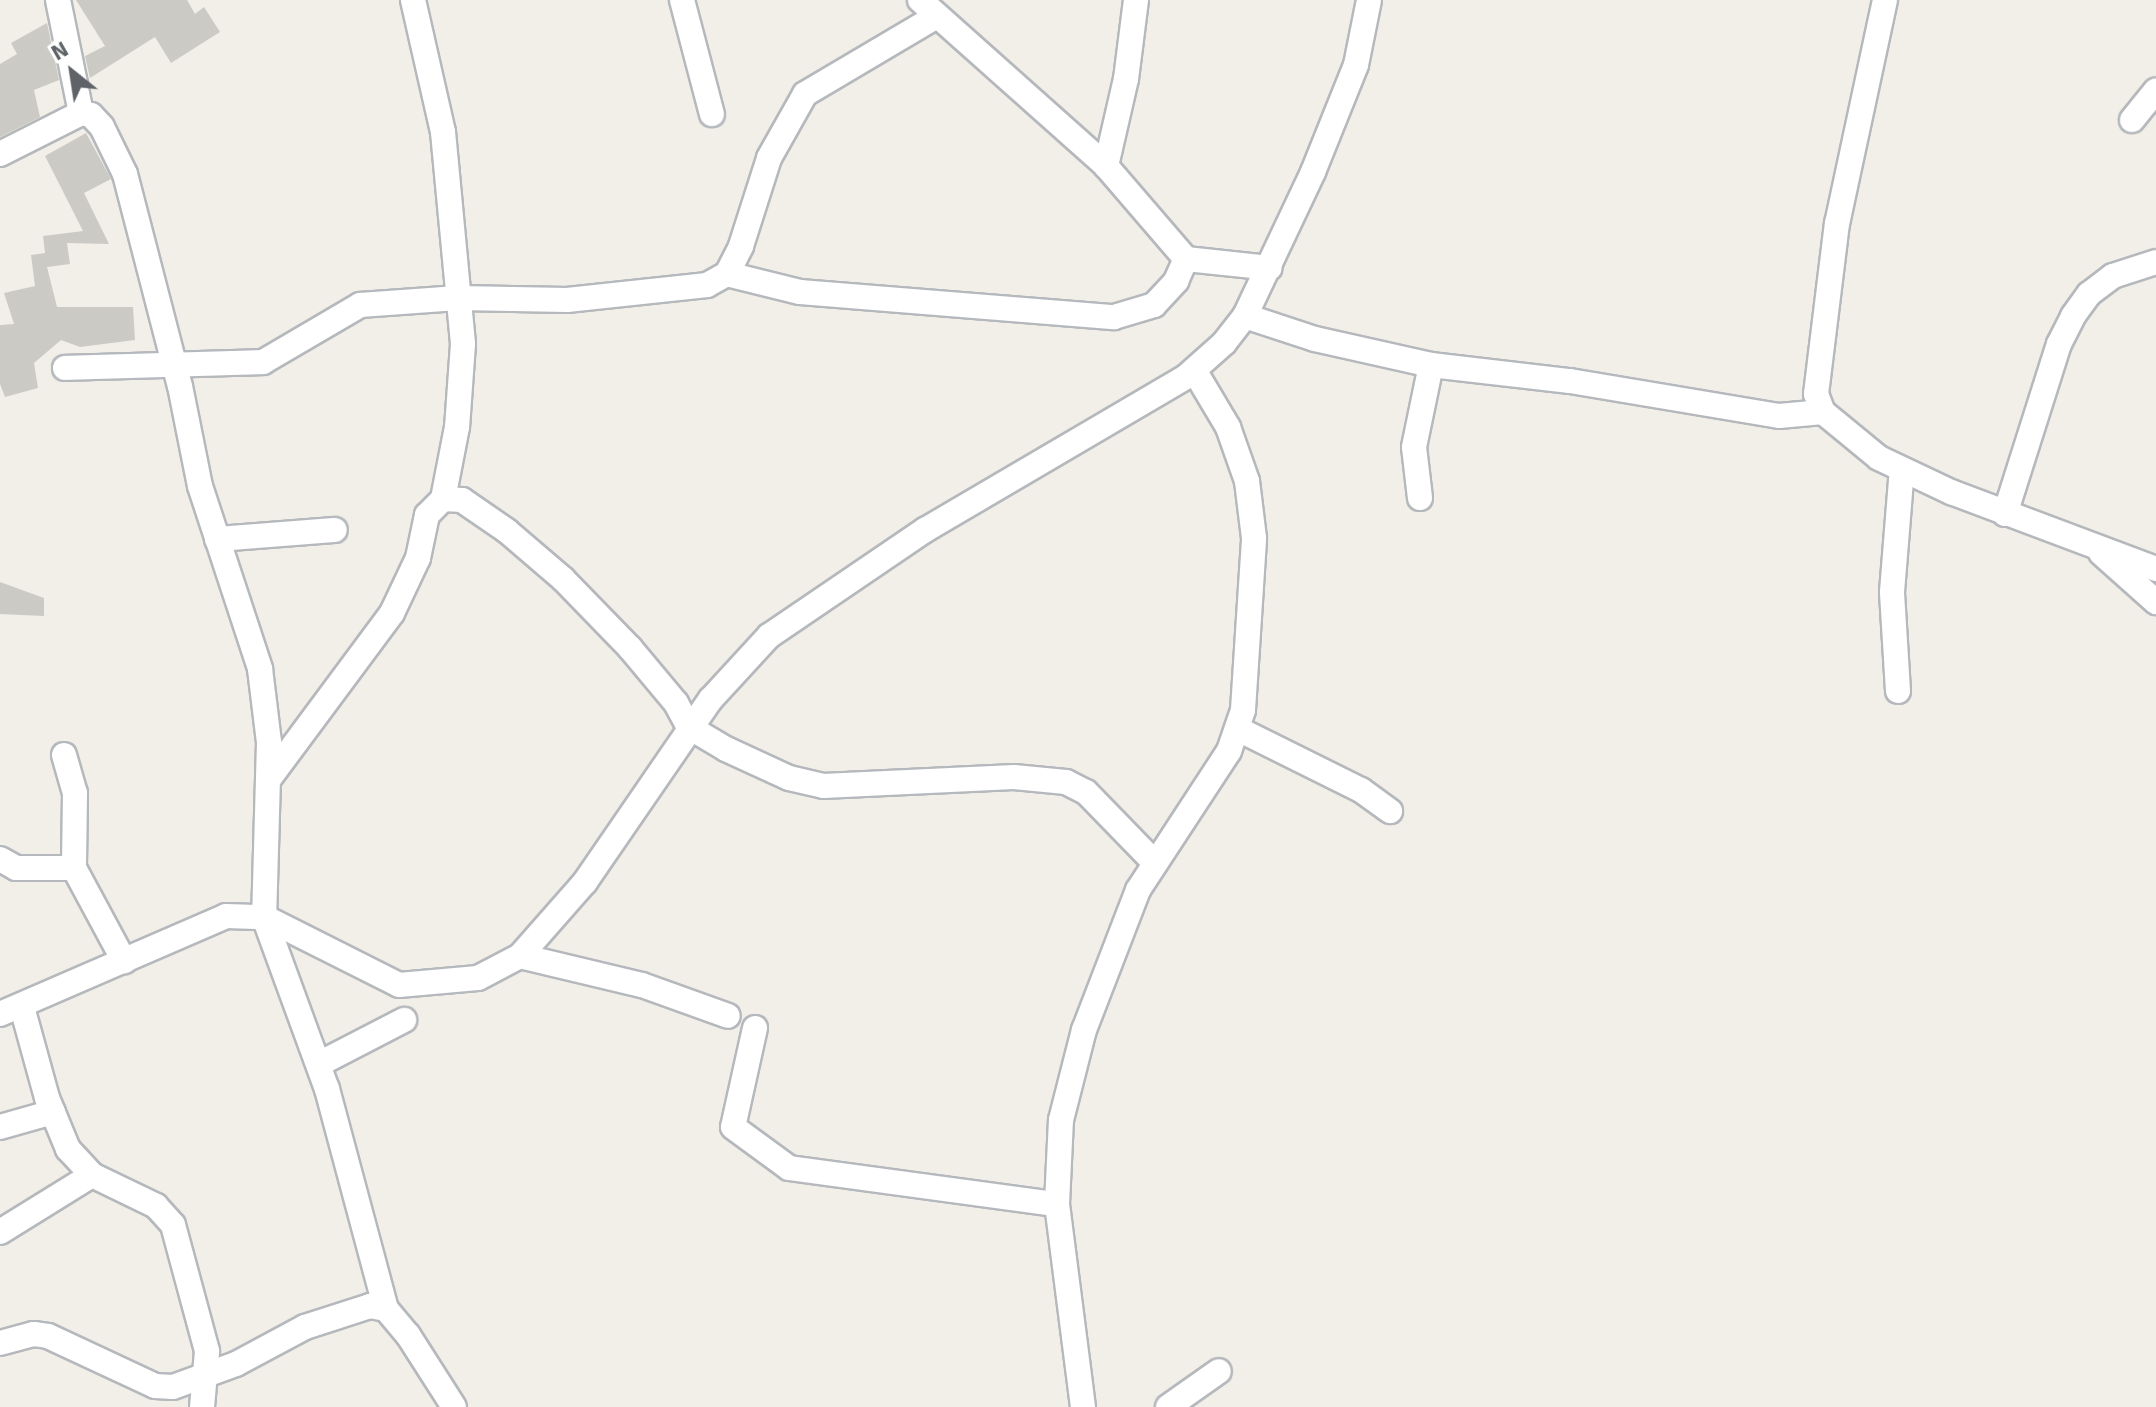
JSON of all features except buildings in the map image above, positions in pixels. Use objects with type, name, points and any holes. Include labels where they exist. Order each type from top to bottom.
[{"type":"street","points":[[58,0],[81,113]]},
{"type":"street","points":[[268,780],[392,613],[418,558],[427,515],[443,499],[460,390],[458,298],[443,132],[413,0]]},
{"type":"street","points":[[682,0],[712,114]]},
{"type":"street","points":[[1106,166],[1126,79],[1136,0]]},
{"type":"street","points":[[202,1407],[202,1374],[207,1351],[173,1225],[156,1206],[92,1175],[68,1149],[11,1010],[226,916],[264,917],[399,985],[478,978],[520,956],[585,882],[689,727],[735,669],[806,609],[925,530],[1194,370],[1245,316],[1270,268],[1356,65],[1369,0]]},
{"type":"street","points":[[1885,0],[1837,223],[1816,394],[1823,412],[1879,458],[1902,469],[2005,514],[2156,569]]},
{"type":"street","points":[[65,368],[263,362],[360,305],[458,298],[620,297],[707,285],[727,274],[769,158],[805,94],[929,8],[1106,166],[1186,259],[1270,268]]},
{"type":"street","points":[[2132,120],[2156,90]]},
{"type":"street","points":[[0,154],[81,113],[91,115],[102,127],[125,174],[217,539],[260,669],[268,780],[264,917],[319,1064],[386,1309],[436,1372],[454,1407]]},
{"type":"street","points":[[727,274],[800,292],[1114,317],[1154,305],[1176,281],[1186,259]]},
{"type":"street","points":[[2005,514],[2059,344],[2073,316],[2089,294],[2113,276],[2156,262]]},
{"type":"street","points":[[1245,316],[1315,339],[1431,365],[1613,387],[1779,416],[1823,412]]},
{"type":"street","points":[[1420,498],[1414,447],[1431,365]]},
{"type":"street","points":[[1083,1407],[1057,1204],[1061,1120],[1084,1030],[1138,890],[1238,729],[1254,538],[1247,481],[1228,427],[1194,370]]},
{"type":"street","points":[[1898,691],[1892,592],[1902,469]]},
{"type":"street","points":[[443,499],[462,500],[507,531],[563,579],[630,648],[676,703],[689,727],[754,763],[823,786],[1014,777],[1066,782],[1086,792],[1155,863]]},
{"type":"street","points":[[217,539],[335,530]]},
{"type":"street","points":[[2096,548],[2156,602]]},
{"type":"street","points":[[1238,729],[1361,790],[1390,811]]},
{"type":"street","points":[[64,755],[75,793],[74,868],[124,961]]},
{"type":"street","points":[[0,859],[16,868],[74,868]]},
{"type":"street","points":[[520,956],[642,985],[728,1016]]},
{"type":"street","points":[[319,1064],[404,1020]]},
{"type":"street","points":[[755,1028],[733,1127],[789,1168],[1057,1204]]},
{"type":"street","points":[[0,1127],[53,1112]]},
{"type":"street","points":[[0,1232],[92,1175]]},
{"type":"street","points":[[0,1343],[34,1334],[48,1336],[155,1386],[190,1385],[202,1374],[236,1364],[349,1310],[386,1309]]},
{"type":"street","points":[[1168,1407],[1219,1371]]}]
